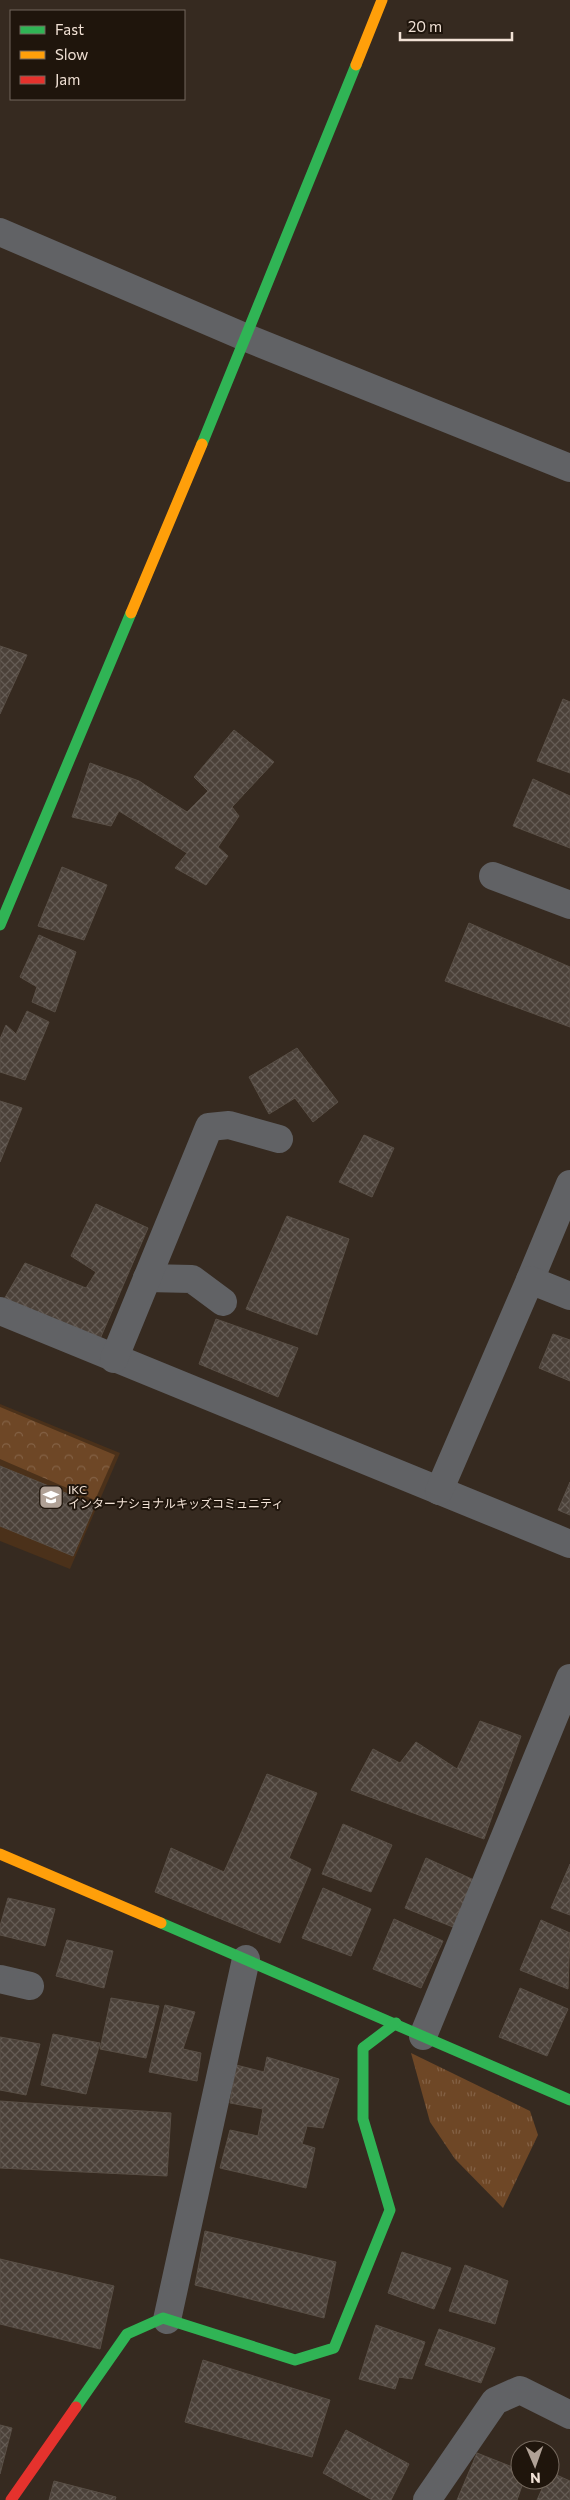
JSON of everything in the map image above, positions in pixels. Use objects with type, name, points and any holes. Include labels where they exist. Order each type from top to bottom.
[{"type":"street","points":[[0,926],[247,338],[382,0]]},
{"type":"street","points":[[0,232],[247,338],[570,468]]},
{"type":"street","points":[[493,876],[570,905]]},
{"type":"street","points":[[114,1359],[209,1128],[229,1125],[278,1139]]},
{"type":"street","points":[[439,1491],[570,1184]]},
{"type":"street","points":[[147,1278],[192,1279],[223,1302]]},
{"type":"street","points":[[530,1280],[570,1296]]},
{"type":"street","points":[[0,1311],[570,1544]]},
{"type":"street","points":[[423,2036],[570,1678]]},
{"type":"street","points":[[0,1854],[396,2023],[570,2100]]},
{"type":"street","points":[[167,2320],[246,1959]]},
{"type":"street","points":[[0,1979],[30,1986]]},
{"type":"street","points":[[11,2500],[127,2334],[163,2318],[295,2360],[334,2348],[390,2210],[363,2119],[363,2048],[396,2023]]},
{"type":"street","points":[[427,2500],[495,2401],[520,2390],[570,2415]]},
{"type":"shaded area","name":"IKC インターナショナルキッズコミュニティ","points":[[0,1404],[120,1453],[70,1569],[0,1541]]},
{"type":"green space","points":[[0,1407],[115,1455],[95,1500],[0,1459]]},
{"type":"green space","points":[[411,2053],[530,2111],[538,2135],[503,2208],[455,2159],[430,2122]]},
{"type":"building","points":[[0,646],[27,655],[0,714]]},
{"type":"building","points":[[563,699],[570,702],[570,773],[537,761]]},
{"type":"building","points":[[234,730],[274,762],[232,807],[239,816],[218,847],[228,856],[206,885],[175,868],[187,853],[119,811],[111,826],[72,817],[90,763],[139,781],[187,812],[208,791],[194,777]]},
{"type":"building","points":[[533,779],[570,796],[570,848],[513,826]]},
{"type":"building","points":[[62,867],[107,885],[84,940],[38,926]]},
{"type":"building","points":[[469,923],[570,967],[570,1027],[445,981]]},
{"type":"building","points":[[39,935],[76,952],[55,1012],[32,1002],[37,987],[20,977]]},
{"type":"building","points":[[27,1011],[49,1022],[25,1080],[0,1072],[0,1039],[6,1025],[16,1034]]},
{"type":"building","points":[[297,1048],[338,1102],[313,1122],[295,1098],[269,1114],[249,1077]]},
{"type":"building","points":[[0,1101],[22,1108],[0,1162]]},
{"type":"building","points":[[364,1135],[394,1148],[372,1197],[339,1182]]},
{"type":"building","points":[[96,1204],[148,1228],[100,1339],[3,1301],[25,1263],[86,1288],[96,1272],[71,1256]]},
{"type":"building","points":[[287,1216],[349,1239],[317,1335],[246,1309]]},
{"type":"building","points":[[216,1319],[298,1348],[278,1397],[199,1364]]},
{"type":"building","points":[[553,1334],[570,1340],[570,1381],[539,1368]]},
{"type":"building","points":[[0,1466],[95,1505],[73,1556],[0,1526]]},
{"type":"building","points":[[570,1482],[570,1515],[558,1510]]},
{"type":"building","points":[[480,1721],[521,1736],[484,1839],[351,1790],[373,1749],[400,1763],[416,1742],[457,1769]]},
{"type":"building","points":[[267,1774],[317,1793],[289,1858],[311,1869],[280,1943],[155,1892],[171,1848],[224,1872]]},
{"type":"building","points":[[343,1824],[392,1845],[371,1892],[322,1874]]},
{"type":"building","points":[[426,1858],[474,1880],[453,1927],[405,1908]]},
{"type":"building","points":[[570,1864],[570,1915],[551,1908]]},
{"type":"building","points":[[323,1888],[371,1909],[351,1956],[302,1938]]},
{"type":"building","points":[[8,1898],[55,1909],[45,1946],[0,1935],[0,1926]]},
{"type":"building","points":[[394,1919],[443,1941],[421,1988],[373,1969]]},
{"type":"building","points":[[541,1920],[570,1933],[568,1989],[520,1970]]},
{"type":"building","points":[[67,1940],[113,1951],[104,1988],[56,1976]]},
{"type":"building","points":[[520,1988],[568,2009],[547,2056],[499,2037]]},
{"type":"building","points":[[111,1998],[159,2006],[146,2058],[100,2049]]},
{"type":"building","points":[[165,2005],[195,2012],[183,2049],[201,2053],[197,2081],[149,2072]]},
{"type":"building","points":[[53,2034],[100,2043],[86,2094],[41,2085]]},
{"type":"building","points":[[0,2037],[40,2044],[26,2095],[0,2090]]},
{"type":"building","points":[[267,2057],[339,2079],[323,2128],[307,2126],[302,2144],[315,2148],[306,2188],[220,2168],[230,2130],[258,2136],[263,2109],[230,2103],[236,2065],[264,2072]]},
{"type":"building","points":[[0,2101],[171,2113],[167,2176],[0,2168]]},
{"type":"building","points":[[205,2231],[336,2262],[324,2318],[195,2285]]},
{"type":"building","points":[[402,2252],[451,2268],[434,2309],[388,2293]]},
{"type":"building","points":[[0,2259],[114,2286],[100,2349],[0,2324]]},
{"type":"building","points":[[465,2265],[508,2281],[495,2324],[449,2311]]},
{"type":"building","points":[[376,2325],[425,2342],[412,2379],[399,2377],[395,2389],[359,2379]]},
{"type":"building","points":[[439,2329],[495,2348],[481,2383],[425,2365]]},
{"type":"building","points":[[203,2360],[330,2400],[312,2457],[185,2422]]},
{"type":"building","points":[[0,2425],[12,2428],[0,2474]]},
{"type":"building","points":[[346,2430],[409,2464],[391,2500],[372,2500],[323,2473]]},
{"type":"building","points":[[477,2453],[510,2466],[510,2490],[520,2490],[517,2500],[457,2500]]},
{"type":"building","points":[[560,2476],[570,2481],[570,2500],[537,2500],[542,2490],[560,2490]]},
{"type":"building","points":[[54,2481],[116,2497],[115,2500],[49,2500]]},
{"type":"traffic: fast","points":[[202,444],[356,65]]},
{"type":"traffic: fast","points":[[0,925],[131,613]]},
{"type":"traffic: fast","points":[[161,1923],[570,2100]]},
{"type":"traffic: fast","points":[[76,2407],[127,2334],[163,2318],[295,2360],[334,2348],[390,2210],[363,2119],[363,2048],[396,2023]]},
{"type":"traffic: slow","points":[[356,65],[382,0]]},
{"type":"traffic: slow","points":[[131,613],[202,444]]},
{"type":"traffic: slow","points":[[0,1854],[161,1923]]},
{"type":"traffic: jam","points":[[11,2500],[76,2407]]},
{"type":"place","name":"IKC インターナショナルキッズコミュニティ","points":[[51,1497]]}]
